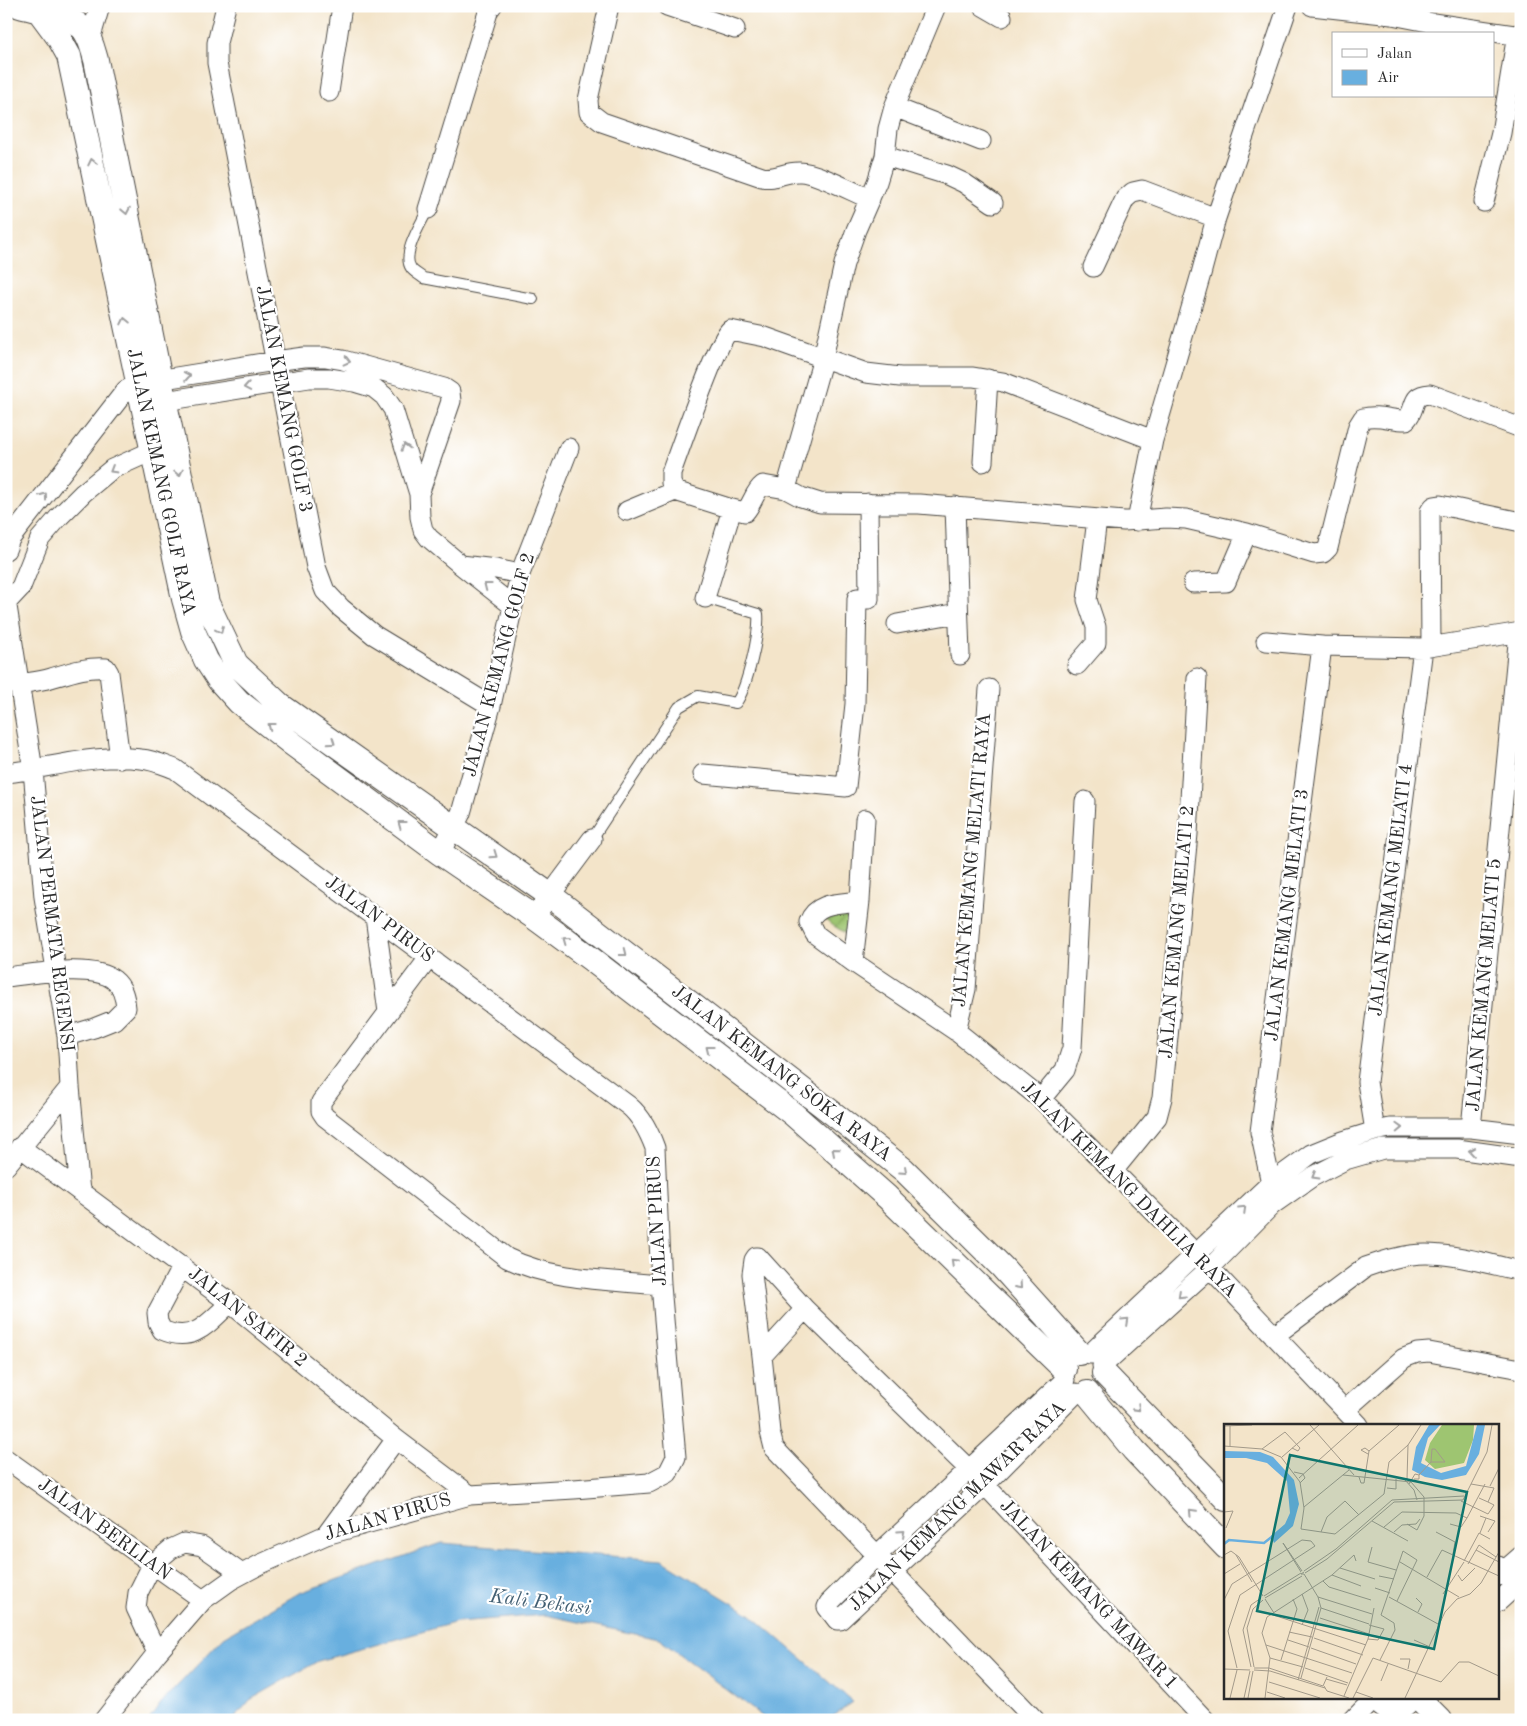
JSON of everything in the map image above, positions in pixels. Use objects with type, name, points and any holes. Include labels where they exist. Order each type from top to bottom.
[{"type":"street","points":[[93,50],[100,6]]},
{"type":"street","name":"JALAN KEMANG GOLF 3","points":[[226,6],[217,43],[217,63],[316,567],[325,591],[340,608],[374,635],[491,706]]},
{"type":"street","points":[[329,92],[342,6]]},
{"type":"street","points":[[428,209],[489,9],[492,6]]},
{"type":"street","points":[[603,6],[609,7],[588,100],[590,112],[602,122],[762,177],[772,178],[789,172],[808,173],[870,199]]},
{"type":"street","points":[[668,6],[735,29]]},
{"type":"street","points":[[786,489],[822,358],[844,264],[877,182],[885,156],[888,129],[894,107],[936,6]]},
{"type":"street","points":[[983,6],[1002,17]]},
{"type":"street","points":[[1137,521],[1153,440],[1216,218],[1288,6]]},
{"type":"street","points":[[1312,6],[1393,11],[1433,23],[1519,35],[1501,133],[1484,202]]},
{"type":"street","points":[[30,9],[78,24],[84,29],[93,50]]},
{"type":"street","name":"JALAN KEMANG GOLF RAYA","points":[[30,9],[59,38],[68,56],[152,392]]},
{"type":"street","name":"JALAN KEMANG GOLF RAYA","points":[[93,50],[163,448],[183,541],[207,603],[236,664],[281,706],[454,827]]},
{"type":"street","points":[[894,107],[981,141]]},
{"type":"street","points":[[885,156],[947,175],[964,183],[993,203]]},
{"type":"street","points":[[1093,267],[1125,199],[1133,192],[1142,190],[1216,218]]},
{"type":"street","points":[[675,491],[671,483],[671,473],[726,333],[730,330],[765,337],[866,373],[900,377],[973,377],[1003,382],[1153,440]]},
{"type":"street","points":[[152,392],[275,361],[304,358],[342,360],[444,388],[450,392],[451,401],[419,494]]},
{"type":"street","points":[[384,396],[393,374]]},
{"type":"street","points":[[37,547],[10,533],[126,390],[152,392],[309,378],[329,378],[354,382],[374,388],[384,396],[393,409],[419,494],[420,517],[423,530],[461,565],[513,606]]},
{"type":"street","points":[[983,462],[988,379]]},
{"type":"street","points":[[627,512],[675,491],[744,512],[750,507],[757,489],[763,485],[786,489],[801,497],[820,503],[955,506],[1137,521],[1186,518],[1247,533],[1304,553],[1314,554],[1323,553],[1328,548],[1358,426],[1363,418],[1373,415],[1395,420],[1406,420],[1410,416],[1418,396],[1430,394],[1521,428]]},
{"type":"street","points":[[14,585],[37,547],[59,517],[99,479],[112,469],[163,448]]},
{"type":"street","name":"JALAN KEMANG GOLF 2","points":[[440,853],[461,813],[491,706],[520,574],[568,448]]},
{"type":"street","points":[[703,774],[846,787],[855,704],[856,598],[869,599],[868,503]]},
{"type":"street","name":"JALAN KEMANG MELATI 4","points":[[1375,1131],[1367,1082],[1427,647],[1430,511],[1434,506],[1440,505],[1521,522]]},
{"type":"street","points":[[955,506],[960,655]]},
{"type":"street","points":[[705,598],[732,509]]},
{"type":"street","points":[[1077,664],[1096,643],[1096,627],[1087,600],[1097,519]]},
{"type":"street","points":[[1193,583],[1226,582],[1247,533]]},
{"type":"street","name":"JALAN KEMANG GOLF RAYA","points":[[183,541],[184,599],[193,631],[206,660],[219,680],[239,702],[440,853]]},
{"type":"street","points":[[461,565],[520,574]]},
{"type":"street","name":"JALAN PERMATA REGENSI","points":[[14,585],[7,601],[33,770],[44,896],[67,1036],[80,1192]]},
{"type":"street","points":[[897,624],[958,613]]},
{"type":"street","points":[[1266,641],[1322,646],[1427,647],[1520,632]]},
{"type":"street","name":"JALAN KEMANG MELATI 5","points":[[1471,1128],[1520,632]]},
{"type":"street","name":"JALAN KEMANG MELATI 3","points":[[1271,1183],[1260,1132],[1322,646]]},
{"type":"street","points":[[19,684],[66,673],[100,667],[106,668],[109,673],[120,759]]},
{"type":"street","name":"JALAN KEMANG MELATI 2","points":[[1114,1171],[1157,1117],[1162,1098],[1188,834],[1197,678]]},
{"type":"street","name":"JALAN KEMANG MELATI RAYA","points":[[956,1031],[966,988],[989,689]]},
{"type":"street","name":"JALAN PIRUS","points":[[6,773],[96,758],[142,758],[175,768],[637,1112],[655,1148],[661,1285],[676,1457],[668,1473],[649,1483],[470,1495],[326,1535],[242,1574],[203,1600],[157,1652],[104,1720]]},
{"type":"street","points":[[1041,1100],[1065,1070],[1072,1048],[1085,802]]},
{"type":"street","points":[[853,962],[860,901],[865,819]]},
{"type":"street","name":"JALAN KEMANG SOKA RAYA","points":[[454,827],[551,896],[904,1170],[1002,1267],[1083,1373],[1134,1450],[1224,1545]]},
{"type":"street","points":[[534,917],[592,839]]},
{"type":"street","name":"JALAN KEMANG SOKA RAYA","points":[[440,853],[534,917],[793,1114],[1224,1497]]},
{"type":"street","name":"JALAN KEMANG DAHLIA RAYA","points":[[860,901],[822,906],[812,915],[808,922],[815,934],[853,962],[956,1031],[1041,1100],[1210,1268],[1358,1424]]},
{"type":"street","points":[[375,917],[388,1012]]},
{"type":"street","points":[[429,958],[321,1102],[321,1111],[325,1117],[507,1258],[526,1268],[563,1275],[661,1285]]},
{"type":"street","points":[[6,977],[56,971],[100,972],[115,980],[124,995],[126,1008],[114,1020],[67,1036]]},
{"type":"street","points":[[6,1166],[70,1087]]},
{"type":"street","name":"JALAN KEMANG MAWAR RAYA","points":[[1521,1134],[1471,1128],[1402,1128],[1375,1131],[1311,1154],[1271,1183],[1196,1255],[1083,1373],[985,1485],[840,1620],[837,1620],[827,1607],[877,1555],[970,1471],[1083,1373],[1210,1268],[1272,1205],[1312,1177],[1345,1160],[1383,1149],[1457,1149],[1521,1158]]},
{"type":"street","name":"JALAN SAFIR 2","points":[[20,1147],[230,1303],[396,1439],[470,1495]]},
{"type":"street","points":[[1274,1336],[1366,1267],[1381,1261],[1412,1254],[1450,1256],[1521,1271]]},
{"type":"street","name":"JALAN KEMANG MAWAR 1","points":[[762,1356],[752,1274],[756,1257],[805,1309],[985,1485],[1206,1720]]},
{"type":"street","points":[[182,1266],[157,1313],[158,1322],[162,1330],[171,1334],[183,1335],[194,1333],[230,1303]]},
{"type":"street","points":[[805,1309],[762,1356],[770,1432],[774,1448],[1035,1720]]},
{"type":"street","points":[[1344,1410],[1404,1358],[1416,1353],[1429,1352],[1521,1369]]},
{"type":"street","points":[[326,1535],[396,1439]]},
{"type":"street","name":"JALAN BERLIAN","points":[[6,1459],[203,1600]]},
{"type":"street","points":[[157,1652],[136,1608],[138,1593],[152,1565],[171,1549],[184,1544],[202,1546],[242,1574]]},
{"type":"street","points":[[1500,1600],[1519,1585],[1500,1571],[1521,1556]]},
{"type":"street","points":[[1418,1698],[1440,1720]]},
{"type":"street","points":[[1353,1720],[1391,1709]]},
{"type":"lane","points":[[428,209],[410,245],[408,259],[410,268],[423,278],[533,299]]},
{"type":"lane","points":[[592,839],[679,708],[698,696],[736,703],[742,696],[759,622],[758,614],[705,598]]},
{"type":"green space","points":[[851,911],[848,935],[817,915]]},
{"type":"water","name":"Kali Bekasi","points":[[441,1543],[662,1560],[750,1614],[853,1702],[828,1720],[767,1720],[659,1639],[545,1615],[457,1622],[318,1661],[250,1700],[233,1720],[149,1720],[161,1703],[224,1637],[299,1593]]}]
